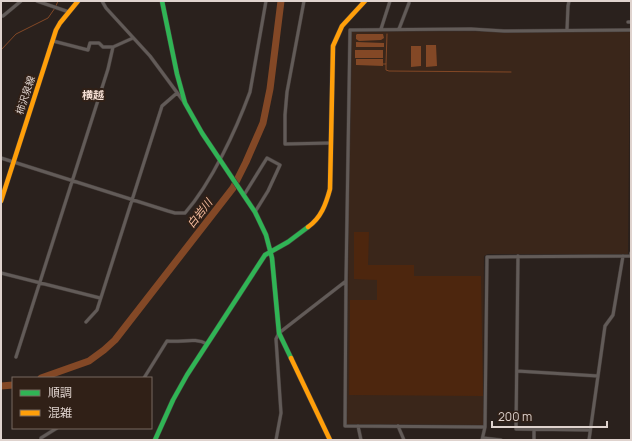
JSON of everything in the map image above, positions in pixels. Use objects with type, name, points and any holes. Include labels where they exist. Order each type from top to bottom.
[{"type":"street","points":[[1,16],[21,1]]},
{"type":"street","points":[[37,1],[69,12]]},
{"type":"street","name":"柿沢泉線","points":[[1,201],[52,41],[60,23],[78,1]]},
{"type":"street","points":[[102,1],[106,8],[150,56],[185,103],[202,133],[255,212],[266,235],[271,251],[279,333],[330,440]]},
{"type":"street","points":[[162,1],[177,74],[185,103]]},
{"type":"street","points":[[1,158],[175,213],[185,212],[198,196],[220,159],[235,129],[250,92],[266,1]]},
{"type":"street","points":[[304,1],[288,92],[285,115],[285,144],[331,143]]},
{"type":"street","points":[[155,440],[173,400],[207,344],[265,255],[288,242],[314,223],[325,206],[330,189],[333,46],[337,33],[345,21],[366,1]]},
{"type":"street","points":[[381,29],[390,1]]},
{"type":"street","points":[[567,30],[569,1]]},
{"type":"street","points":[[399,29],[409,3]]},
{"type":"street","points":[[485,427],[345,426],[350,30],[631,30]]},
{"type":"street","points":[[52,41],[88,50],[90,43],[99,43],[103,47],[113,47],[133,38]]},
{"type":"street","points":[[16,357],[108,69],[113,47]]},
{"type":"street","points":[[86,322],[97,310],[162,106],[177,94]]},
{"type":"street","points":[[244,195],[268,158],[280,165],[268,191],[255,212]]},
{"type":"street","points":[[501,440],[483,439],[485,427],[487,257],[631,256],[631,253]]},
{"type":"street","points":[[518,256],[516,429],[590,430]]},
{"type":"street","points":[[589,440],[605,326],[613,315],[623,256]]},
{"type":"street","points":[[1,273],[100,298]]},
{"type":"street","points":[[276,440],[281,413],[276,339],[279,333],[346,281]]},
{"type":"street","points":[[145,377],[168,341],[196,340],[207,344]]},
{"type":"street","points":[[517,371],[598,376]]},
{"type":"street","points":[[358,426],[361,440]]},
{"type":"street","points":[[398,426],[404,440]]},
{"type":"street","points":[[41,440],[41,438],[55,429]]},
{"type":"street","points":[[534,429],[534,440]]},
{"type":"shaded area","points":[[352,31],[630,32],[628,254],[488,254],[484,256],[483,425],[347,424]]},
{"type":"shaded area","points":[[357,34],[383,34],[384,38],[381,40],[359,41],[356,39]]},
{"type":"shaded area","points":[[356,42],[384,43],[384,47],[356,47]]},
{"type":"shaded area","points":[[426,45],[436,45],[437,66],[426,67]]},
{"type":"shaded area","points":[[411,46],[421,46],[421,66],[411,67]]},
{"type":"shaded area","points":[[355,50],[383,50],[383,58],[355,58]]},
{"type":"shaded area","points":[[356,59],[383,59],[383,66],[356,65]]},
{"type":"shaded area","points":[[354,232],[369,232],[368,265],[414,265],[414,276],[481,276],[483,396],[349,395],[350,300],[377,300],[377,280],[354,279]]},
{"type":"waterway","points":[[56,6],[58,1]]},
{"type":"waterway","name":"白岩川","points":[[44,377],[89,361],[115,340],[233,188],[263,123],[270,89],[281,1]]},
{"type":"waterway","points":[[1,50],[16,34],[48,18],[55,8]]},
{"type":"waterway","points":[[383,64],[386,64],[387,34]]},
{"type":"waterway","points":[[386,64],[386,70],[389,71],[511,72]]},
{"type":"waterway","name":"白岩川","points":[[1,386],[12,385]]},
{"type":"traffic: fast","points":[[162,1],[177,74],[185,103],[202,133],[255,212],[266,235],[272,258],[279,333],[291,358]]},
{"type":"traffic: fast","points":[[155,440],[173,400],[187,375],[265,255],[288,242],[308,227]]},
{"type":"traffic: slow","points":[[1,201],[56,30],[78,1]]},
{"type":"traffic: slow","points":[[308,227],[320,215],[330,189],[333,46],[342,26],[365,1]]},
{"type":"traffic: slow","points":[[291,358],[330,440]]},
{"type":"district","name":"横越","points":[[93,94]]}]
